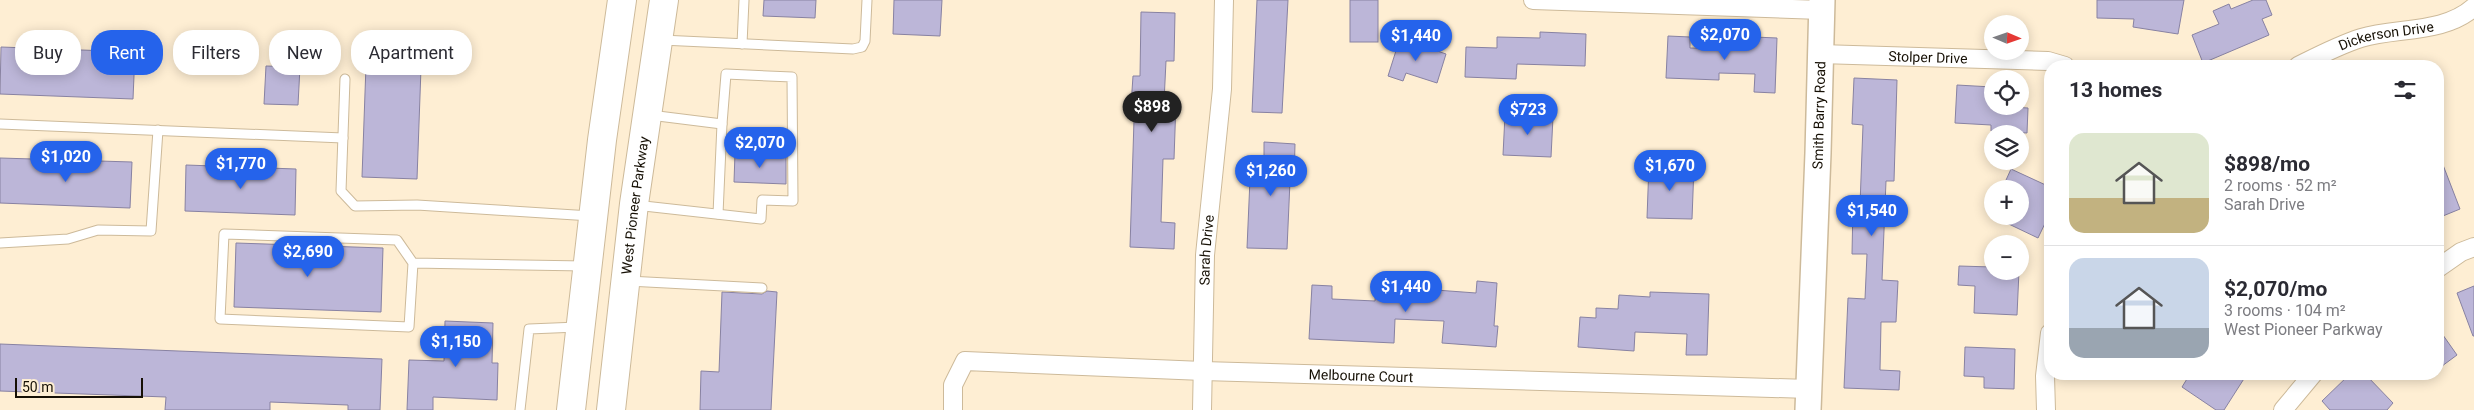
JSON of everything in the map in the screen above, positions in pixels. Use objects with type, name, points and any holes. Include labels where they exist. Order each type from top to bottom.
[{"type":"main road","points":[[571,410],[622,0]]},
{"type":"main road","name":"West Pioneer Parkway","points":[[611,410],[634,204],[664,0]]},
{"type":"street","name":"Sarah Drive","points":[[1202,410],[1205,255],[1222,89],[1224,0]]},
{"type":"street","points":[[1533,0],[1821,5]]},
{"type":"street","name":"Smith Barry Road","points":[[1808,400],[1821,5]]},
{"type":"street","name":"Dickerson Drive","points":[[2312,60],[2362,38],[2418,29],[2449,21],[2474,7]]},
{"type":"street","name":"Stolper Drive","points":[[1820,54],[2044,61]]},
{"type":"street","points":[[2444,264],[2461,252],[2474,247]]},
{"type":"street","name":"Melbourne Court","points":[[953,410],[954,385],[965,361],[1808,400]]},
{"type":"street","points":[[2045,380],[2046,410]]},
{"type":"street","points":[[2283,410],[2309,380]]},
{"type":"lane","points":[[742,44],[744,0]]},
{"type":"lane","points":[[658,40],[853,49],[862,47],[865,41],[867,0]]},
{"type":"lane","points":[[634,204],[718,214],[761,218],[762,200],[793,201],[792,78],[726,74],[718,214]]},
{"type":"lane","points":[[345,79],[342,191],[355,206],[417,205],[594,216]]},
{"type":"lane","points":[[647,114],[722,124]]},
{"type":"lane","points":[[0,124],[343,138]]},
{"type":"lane","points":[[0,243],[68,240],[98,230],[151,231],[158,130]]},
{"type":"lane","points":[[224,234],[397,240],[413,263],[409,327],[220,319],[224,234]]},
{"type":"lane","points":[[413,263],[588,266]]},
{"type":"lane","points":[[626,281],[762,288]]},
{"type":"lane","points":[[520,410],[529,329],[581,327]]},
{"type":"building","points":[[764,0],[816,0],[815,18],[763,16]]},
{"type":"building","points":[[894,0],[942,0],[940,36],[893,34]]},
{"type":"building","points":[[1257,0],[1288,0],[1282,113],[1252,112]]},
{"type":"building","points":[[1350,0],[1378,0],[1378,42],[1350,42]]},
{"type":"building","points":[[2097,0],[2184,0],[2178,34],[2133,27],[2134,19],[2097,18]]},
{"type":"building","points":[[2253,0],[2266,0],[2272,15],[2262,19],[2269,35],[2210,60],[2202,60],[2192,35],[2219,24],[2213,11],[2229,4],[2231,9]]},
{"type":"building","points":[[1141,12],[1175,13],[1174,61],[1166,61],[1164,102],[1176,102],[1174,159],[1163,159],[1161,222],[1175,223],[1174,249],[1130,247],[1134,120],[1130,120],[1133,76],[1140,76]]},
{"type":"building","points":[[1540,32],[1586,34],[1585,66],[1517,64],[1516,79],[1465,77],[1466,47],[1497,48],[1497,37],[1540,38]]},
{"type":"building","points":[[1668,36],[1690,37],[1690,48],[1731,49],[1732,36],[1777,38],[1775,93],[1754,92],[1755,74],[1719,73],[1719,80],[1666,78]]},
{"type":"building","points":[[1400,38],[1446,54],[1437,83],[1406,73],[1403,81],[1388,76]]},
{"type":"building","points":[[1,47],[15,48],[15,75],[81,75],[81,50],[91,50],[91,75],[134,75],[133,99],[0,94]]},
{"type":"building","points":[[266,66],[269,66],[269,75],[300,75],[298,105],[264,104]]},
{"type":"building","points":[[366,75],[421,75],[417,179],[362,177]]},
{"type":"building","points":[[1854,78],[1897,80],[1894,181],[1886,181],[1882,280],[1898,281],[1896,322],[1881,322],[1880,370],[1900,371],[1899,390],[1844,388],[1848,298],[1865,299],[1867,254],[1852,254],[1853,205],[1860,205],[1863,125],[1852,124]]},
{"type":"building","points":[[1957,85],[1984,87],[1984,115],[2028,115],[2027,125],[1955,123]]},
{"type":"building","points":[[1505,115],[1553,117],[1551,157],[1503,155]]},
{"type":"building","points":[[1264,142],[1295,144],[1294,181],[1290,181],[1287,249],[1247,248],[1251,156],[1264,157]]},
{"type":"building","points":[[735,153],[786,155],[786,184],[734,182]]},
{"type":"building","points":[[0,158],[132,162],[130,208],[0,203]]},
{"type":"building","points":[[1649,164],[1694,166],[1692,219],[1647,218]]},
{"type":"building","points":[[186,165],[296,169],[295,215],[185,211]]},
{"type":"building","points":[[2444,168],[2460,209],[2444,216]]},
{"type":"building","points":[[2011,170],[2044,184],[2044,226],[2038,238],[2011,225],[2029,225],[2029,180],[2006,180]]},
{"type":"building","points":[[236,243],[383,248],[381,312],[234,307]]},
{"type":"building","points":[[1959,266],[1984,267],[1984,280],[2019,280],[2017,315],[1974,313],[1975,286],[1958,285]]},
{"type":"building","points":[[1376,281],[1437,283],[1436,290],[1476,293],[1477,281],[1497,283],[1494,326],[1498,326],[1496,347],[1442,343],[1444,321],[1395,319],[1394,343],[1309,339],[1312,285],[1332,286],[1332,299],[1375,301]]},
{"type":"building","points":[[2474,286],[2474,336],[2473,336],[2457,293]]},
{"type":"building","points":[[767,291],[777,292],[771,410],[700,410],[701,371],[719,372],[722,292],[762,294]]},
{"type":"building","points":[[1650,292],[1709,294],[1707,355],[1686,355],[1687,334],[1635,332],[1634,351],[1578,347],[1580,317],[1596,318],[1596,308],[1618,309],[1619,295],[1650,297]]},
{"type":"building","points":[[445,321],[493,323],[492,363],[498,363],[497,400],[433,397],[433,410],[407,410],[409,360],[444,361]]},
{"type":"building","points":[[2444,337],[2457,355],[2444,365]]},
{"type":"building","points":[[0,344],[382,359],[380,410],[348,410],[348,405],[270,402],[270,410],[165,410],[166,397],[0,391]]},
{"type":"building","points":[[1965,347],[2015,349],[2014,389],[1984,388],[1984,377],[1964,376]]},
{"type":"building","points":[[2186,380],[2243,380],[2224,410],[2216,410],[2182,387]]},
{"type":"building","points":[[2344,380],[2371,380],[2393,403],[2387,410],[2330,410],[2322,401]]}]
